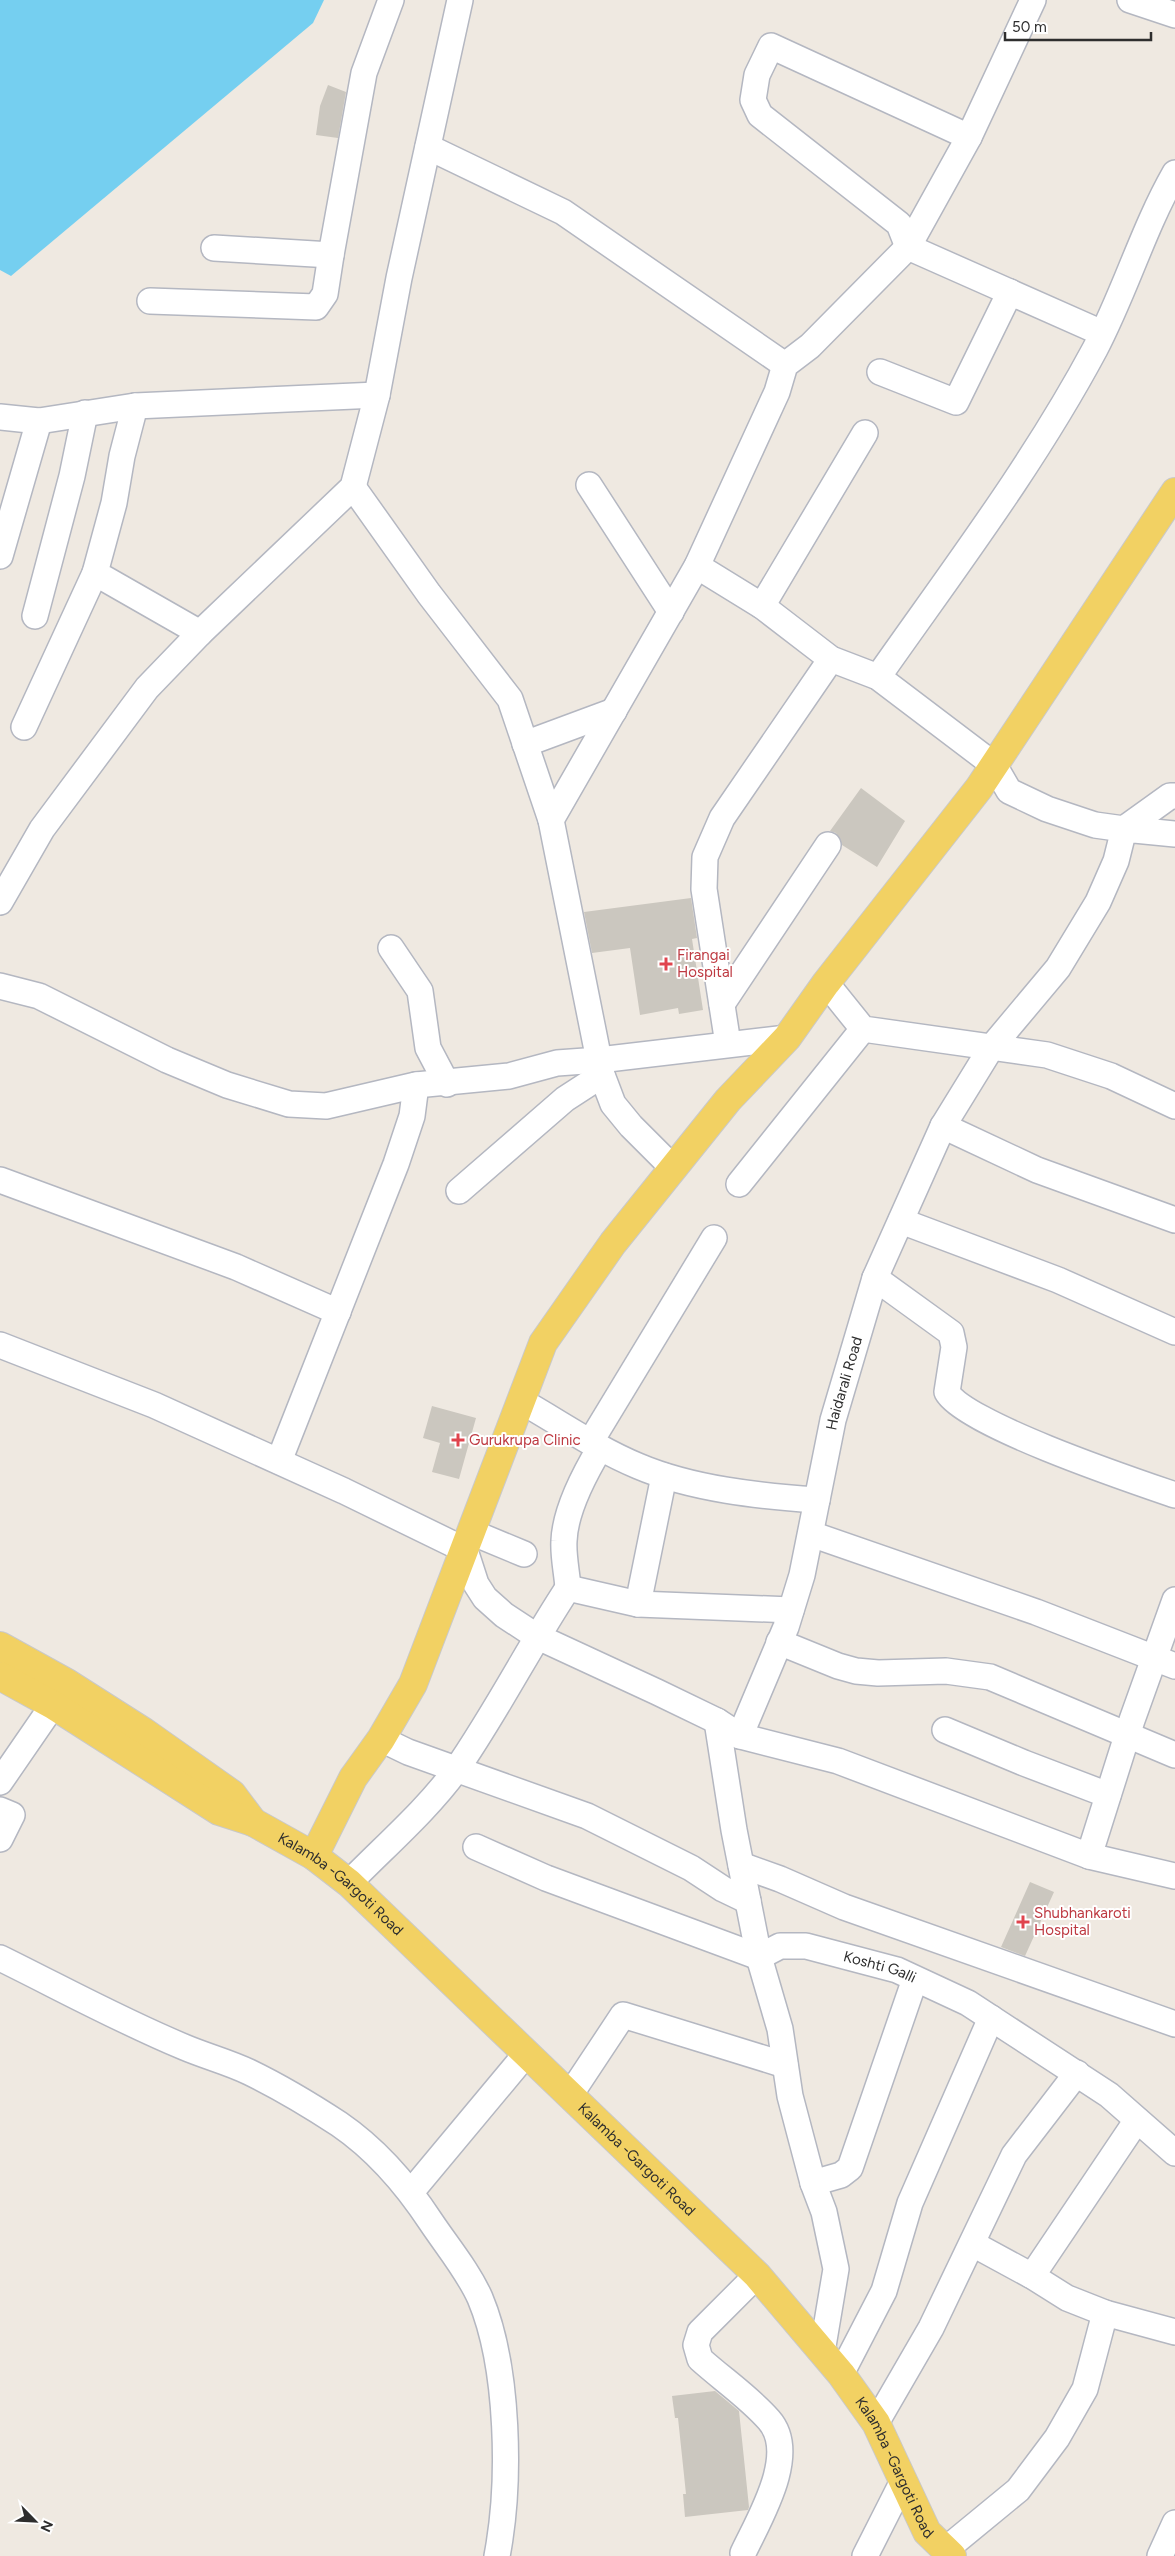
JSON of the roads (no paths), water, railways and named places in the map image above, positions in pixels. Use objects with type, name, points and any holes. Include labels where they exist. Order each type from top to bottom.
[{"type":"main road","points":[[314,1856],[353,1778],[381,1739],[413,1684],[543,1343],[613,1243],[728,1100],[787,1038],[826,983],[979,788],[1175,492]]},
{"type":"main road","name":"Kalamba -Gargoti Road","points":[[0,1646],[67,1683],[152,1737],[232,1794],[253,1822]]},
{"type":"main road","name":"Kalamba -Gargoti Road","points":[[0,1676],[53,1705],[219,1811],[253,1822],[314,1856],[349,1883],[756,2275],[840,2374],[876,2423],[927,2532],[948,2553]]},
{"type":"street","points":[[150,301],[316,307],[325,294],[364,73],[391,0]]},
{"type":"street","points":[[0,902],[42,829],[147,688],[200,633],[353,487],[377,395],[460,0]]},
{"type":"street","points":[[551,820],[697,566],[777,392],[785,365],[810,346],[908,247],[969,137],[1033,0]]},
{"type":"street","points":[[1130,0],[1175,14]]},
{"type":"street","points":[[969,137],[771,46],[757,75],[753,100],[760,115],[899,224],[908,247],[1102,333]]},
{"type":"street","points":[[428,147],[563,212],[785,365]]},
{"type":"street","points":[[878,677],[1046,436],[1102,333],[1159,201],[1175,173]]},
{"type":"street","points":[[214,248],[331,255]]},
{"type":"street","points":[[880,372],[956,402],[1010,292]]},
{"type":"street","points":[[0,417],[39,421],[135,406],[377,395]]},
{"type":"street","points":[[24,727],[95,573],[114,503],[122,456],[135,406]]},
{"type":"street","points":[[35,616],[72,476],[85,413]]},
{"type":"street","points":[[0,556],[39,421]]},
{"type":"street","points":[[762,606],[864,434]]},
{"type":"street","points":[[589,485],[671,612]]},
{"type":"street","points":[[353,487],[429,594],[510,699],[551,820],[600,1068],[613,1104],[631,1126],[673,1168]]},
{"type":"street","points":[[697,566],[762,606],[832,659],[878,677],[994,765],[1008,791],[1047,809],[1096,826],[1175,834]]},
{"type":"street","points":[[95,573],[200,633]]},
{"type":"street","points":[[728,1044],[704,888],[705,857],[722,818],[832,659]]},
{"type":"street","points":[[525,744],[614,711]]},
{"type":"street","points":[[1124,829],[1170,796],[1175,796]]},
{"type":"street","name":"Haidarali Road","points":[[740,1736],[791,1610],[811,1534],[833,1420],[875,1278],[944,1126],[990,1048],[1058,968],[1083,927],[1098,902],[1116,861],[1124,829]]},
{"type":"street","points":[[722,1004],[828,844]]},
{"type":"street","points":[[391,948],[420,991],[428,1048],[447,1084]]},
{"type":"street","points":[[826,983],[863,1029],[1047,1056],[1111,1076],[1175,1106]]},
{"type":"street","points":[[0,986],[39,996],[167,1060],[226,1086],[289,1104],[326,1106],[416,1085],[447,1084],[510,1076],[557,1062],[600,1068],[728,1044],[787,1038]]},
{"type":"street","points":[[739,1184],[863,1029]]},
{"type":"street","points":[[459,1191],[600,1068]]},
{"type":"street","points":[[278,1461],[396,1164],[412,1116],[416,1085]]},
{"type":"street","points":[[944,1126],[1037,1170],[1175,1220]]},
{"type":"street","points":[[0,1180],[236,1266],[338,1312]]},
{"type":"street","points":[[901,1221],[1058,1280],[1175,1332]]},
{"type":"street","points":[[349,1883],[438,1792],[456,1770],[511,1683],[536,1636],[568,1588],[564,1541],[571,1511],[596,1444],[714,1238]]},
{"type":"street","points":[[875,1278],[951,1332],[954,1347],[947,1392],[956,1404],[1020,1437],[1175,1495]]},
{"type":"street","points":[[0,1345],[154,1405],[278,1461],[468,1542],[524,1554]]},
{"type":"street","points":[[521,1401],[596,1444],[664,1476],[760,1496],[817,1500]]},
{"type":"street","points":[[638,1604],[664,1476]]},
{"type":"street","points":[[811,1534],[991,1596],[1164,1662]]},
{"type":"street","points":[[468,1542],[476,1584],[485,1598],[504,1615],[536,1636],[590,1659],[717,1721],[740,1736],[838,1761],[1089,1856],[1175,1876]]},
{"type":"street","points":[[568,1588],[638,1604],[791,1610]]},
{"type":"street","points":[[1089,1856],[1127,1734],[1164,1662],[1175,1600]]},
{"type":"street","points":[[779,1642],[838,1666],[856,1671],[878,1673],[946,1671],[990,1677],[1175,1755]]},
{"type":"street","points":[[0,1782],[53,1705]]},
{"type":"street","points":[[717,1721],[741,1865],[759,1957],[780,2029],[790,2096],[813,2183],[824,2212],[836,2269],[822,2352]]},
{"type":"street","points":[[946,1730],[1024,1763],[1108,1795]]},
{"type":"street","points":[[381,1739],[408,1752],[456,1770],[587,1816],[691,1868],[723,1889],[748,1901]]},
{"type":"street","points":[[0,1810],[12,1815],[0,1839]]},
{"type":"street","points":[[476,1848],[546,1878],[759,1957]]},
{"type":"street","points":[[741,1865],[780,1879],[844,1907],[1175,2024]]},
{"type":"street","name":"Koshti Galli","points":[[759,1957],[780,1946],[806,1946],[897,1970],[915,1978],[968,2003],[1077,2073],[1108,2095],[1175,2153]]},
{"type":"street","points":[[0,1958],[184,2047],[248,2071],[292,2095],[348,2131],[383,2160],[411,2192],[480,2298],[497,2363],[505,2431],[505,2483],[497,2556]]},
{"type":"street","points":[[813,2183],[841,2175],[850,2168],[915,1978]]},
{"type":"street","points":[[570,2096],[623,2015],[785,2065]]},
{"type":"street","points":[[840,2374],[884,2291],[910,2203],[991,2018]]},
{"type":"street","points":[[411,2192],[526,2054]]},
{"type":"street","points":[[876,2423],[931,2328],[973,2244],[1014,2155],[1077,2073]]},
{"type":"street","points":[[1032,2276],[1137,2120]]},
{"type":"street","points":[[973,2244],[1032,2276],[1067,2298],[1105,2312],[1175,2332]]},
{"type":"street","points":[[745,2555],[779,2469],[781,2448],[770,2421],[700,2359],[696,2345],[700,2332],[756,2275]]},
{"type":"street","points":[[948,2553],[1018,2490],[1057,2438],[1085,2389],[1105,2312]]},
{"type":"street","points":[[865,2556],[903,2481]]},
{"type":"street","points":[[1160,2556],[1175,2522]]},
{"type":"water","points":[[0,0],[324,0],[313,23],[11,276],[0,270]]},
{"type":"place","name":"Firangai Hospital","points":[[666,964]]},
{"type":"place","name":"Gurukrupa Clinic","points":[[458,1440]]},
{"type":"place","name":"Shubhankaroti Hospital","points":[[1023,1922]]}]
